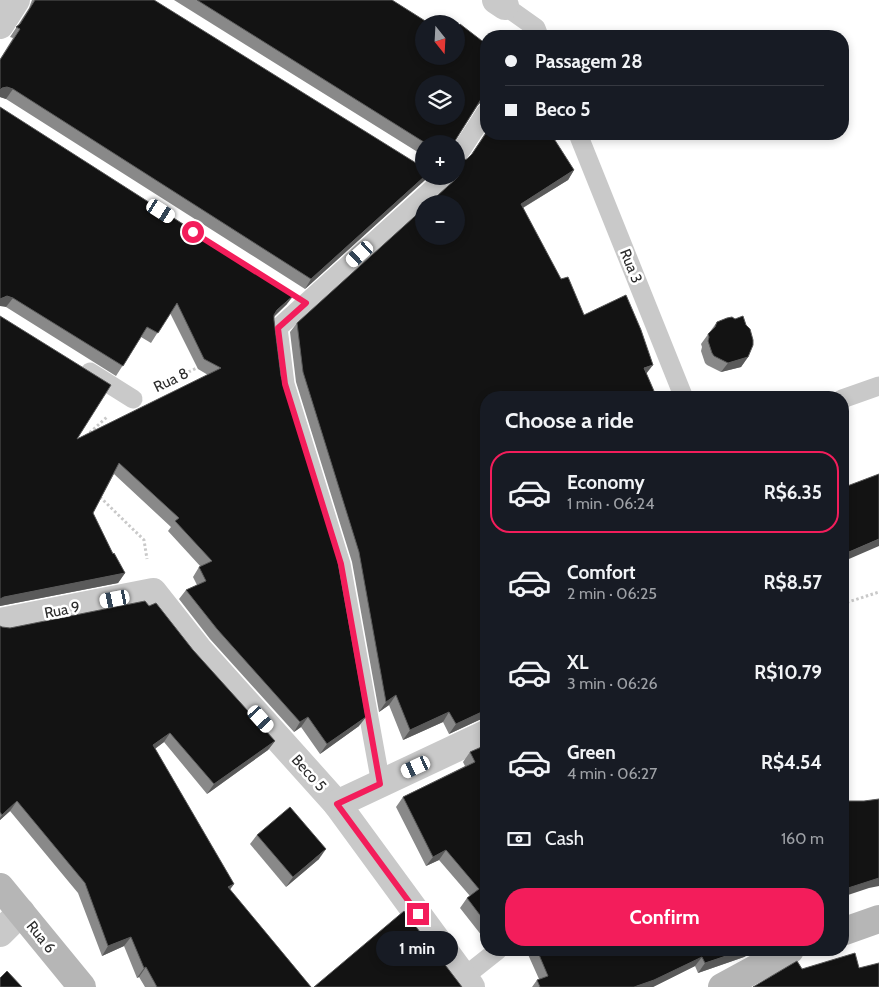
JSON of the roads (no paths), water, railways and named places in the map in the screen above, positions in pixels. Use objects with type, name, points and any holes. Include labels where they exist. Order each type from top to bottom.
[{"type":"street","points":[[0,25],[16,0]]},
{"type":"street","name":"Rua 9","points":[[0,622],[153,592]]},
{"type":"street","name":"Beco 5","points":[[153,592],[198,649],[337,804],[467,982]]},
{"type":"street","points":[[337,804],[480,737]]},
{"type":"street","name":"Rua 6","points":[[0,887],[82,987]]},
{"type":"street","points":[[0,933],[21,912]]},
{"type":"street","points":[[849,930],[879,919]]},
{"type":"street","points":[[722,987],[779,956]]},
{"type":"lane","points":[[501,3],[531,30]]},
{"type":"lane","points":[[465,144],[480,121]]},
{"type":"lane","name":"Rua 3","points":[[580,140],[681,391]]},
{"type":"lane","points":[[380,784],[341,564],[285,384],[278,328],[432,185]]},
{"type":"lane","points":[[289,293],[306,303]]},
{"type":"lane","points":[[75,363],[133,399]]},
{"type":"lane","points":[[849,397],[879,386]]},
{"type":"lane","points":[[467,982],[492,956]]}]
